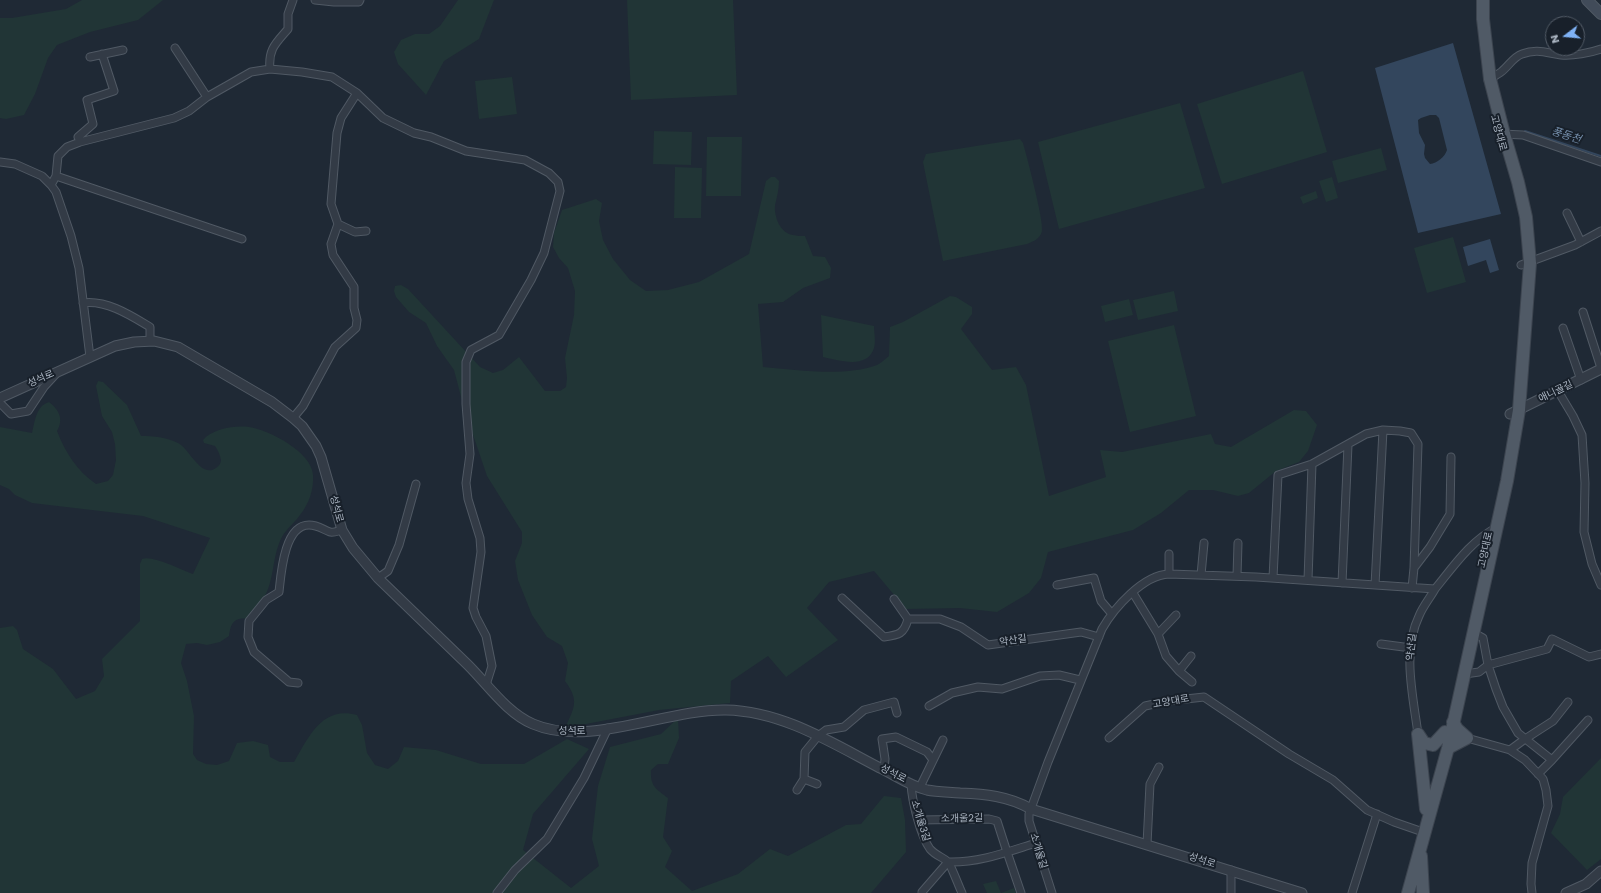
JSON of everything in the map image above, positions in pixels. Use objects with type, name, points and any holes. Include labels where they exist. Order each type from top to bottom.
[{"type":"main road","name":"고양대로","points":[[1408,893],[1448,748],[1465,674],[1494,529],[1509,430],[1514,412],[1519,319],[1525,264],[1520,220],[1514,190],[1479,43],[1478,0]]},
{"type":"main road","name":"고양대로","points":[[1483,0],[1487,81]]},
{"type":"main road","points":[[1483,19],[1490,0]]},
{"type":"main road","points":[[1587,0],[1601,14]]},
{"type":"main road","name":"고양대로","points":[[1402,893],[1426,809],[1494,529]]},
{"type":"main road","points":[[1448,748],[1467,738],[1457,729],[1454,722]]},
{"type":"main road","points":[[1418,734],[1424,743],[1433,745],[1445,732]]},
{"type":"main road","points":[[1418,734],[1426,809]]},
{"type":"main road","points":[[1421,844],[1423,893]]},
{"type":"street","points":[[270,69],[269,59],[273,46],[288,29],[288,14],[293,0]]},
{"type":"street","points":[[315,0],[334,2],[359,2],[360,0]]},
{"type":"street","points":[[175,48],[207,97]]},
{"type":"street","points":[[1487,81],[1502,71],[1521,54],[1532,51],[1550,52],[1562,55],[1581,54],[1601,49]]},
{"type":"street","points":[[90,57],[123,50]]},
{"type":"street","points":[[80,142],[78,137],[93,124],[87,100],[114,91],[102,54]]},
{"type":"street","points":[[51,185],[56,176],[58,156],[67,147],[80,142],[174,118],[189,111],[207,97],[251,72],[270,69],[332,77],[357,93],[383,118],[401,128],[414,134],[431,137],[466,151],[525,160],[549,173],[558,182],[560,191],[544,253],[531,280],[499,335],[471,350],[466,362],[466,404],[470,454],[466,483],[468,499],[478,527],[481,552],[473,608],[486,636],[492,666],[486,685]]},
{"type":"street","points":[[293,418],[303,406],[335,347],[356,328],[357,320],[354,308],[354,287],[333,255],[331,244],[338,224],[331,204],[337,133],[341,118],[357,93]]},
{"type":"street","points":[[1501,134],[1523,135],[1601,162]]},
{"type":"street","points":[[0,162],[15,164],[42,176],[56,192],[71,236],[79,268],[90,357]]},
{"type":"street","points":[[56,176],[242,240]]},
{"type":"street","points":[[1567,213],[1581,242]]},
{"type":"street","points":[[338,224],[355,232],[366,231]]},
{"type":"street","points":[[1525,264],[1581,242],[1601,231]]},
{"type":"street","points":[[83,303],[92,302],[110,305],[136,318],[150,327],[150,341]]},
{"type":"street","points":[[1583,312],[1601,368]]},
{"type":"street","points":[[1563,328],[1581,380]]},
{"type":"street","name":"성석로","points":[[0,398],[115,346],[150,341],[172,345],[200,358],[272,402],[302,426],[322,457],[342,530],[353,548],[378,578],[486,685],[522,719],[539,726],[558,732],[572,732],[608,728],[700,712],[725,710],[749,711],[784,721],[818,736],[916,786],[937,792],[999,796],[1017,801],[1031,808],[1302,893]]},
{"type":"street","name":"애니골길","points":[[1514,412],[1581,380],[1601,368]]},
{"type":"street","points":[[0,403],[11,414],[28,411],[44,387],[57,372]]},
{"type":"street","points":[[1558,391],[1582,435],[1584,532],[1592,564],[1601,585]]},
{"type":"street","points":[[1375,585],[1383,430]]},
{"type":"street","points":[[1273,578],[1278,475],[1312,464],[1348,446],[1366,434],[1383,430],[1400,430],[1411,433],[1418,444],[1412,588]]},
{"type":"street","points":[[1342,583],[1348,446]]},
{"type":"street","points":[[1414,568],[1430,547],[1450,514],[1451,457]]},
{"type":"street","points":[[1308,580],[1312,464]]},
{"type":"street","points":[[378,578],[388,570],[399,545],[416,484]]},
{"type":"street","points":[[298,683],[289,682],[254,652],[248,637],[249,621],[266,600],[278,592],[282,566],[288,543],[297,530],[307,525],[319,526],[331,532],[342,530]]},
{"type":"street","name":"약산길","points":[[1418,734],[1411,670],[1411,648],[1414,628],[1419,616],[1435,590],[1463,554],[1494,529]]},
{"type":"street","points":[[1201,575],[1204,543]]},
{"type":"street","points":[[1237,576],[1238,544]]},
{"type":"street","points":[[1169,574],[1170,554]]},
{"type":"street","points":[[1031,808],[1080,680],[1099,637],[1112,614],[1152,577],[1161,574],[1237,576],[1435,590]]},
{"type":"street","points":[[1057,586],[1094,578],[1102,601],[1112,614]]},
{"type":"street","points":[[1133,593],[1158,634],[1166,656],[1179,671],[1192,682]]},
{"type":"street","points":[[842,598],[884,637],[896,636],[905,629],[908,619],[894,599]]},
{"type":"street","points":[[1158,634],[1176,615]]},
{"type":"street","name":"약산길","points":[[908,619],[940,619],[961,627],[988,645],[1081,632],[1099,637]]},
{"type":"street","points":[[1474,633],[1483,638],[1488,665],[1503,707],[1518,733],[1552,760]]},
{"type":"street","points":[[1465,674],[1479,672],[1488,665],[1547,649],[1552,639],[1590,656],[1601,654]]},
{"type":"street","points":[[1381,644],[1411,648]]},
{"type":"street","points":[[1179,671],[1192,656]]},
{"type":"street","points":[[929,706],[952,693],[978,686],[1002,689],[1040,676],[1059,675],[1080,680]]},
{"type":"street","name":"고양대로","points":[[1109,738],[1146,706],[1168,701],[1204,697],[1289,754],[1333,780],[1367,810],[1394,822],[1420,831]]},
{"type":"street","points":[[797,790],[804,779],[805,752],[818,736],[826,730],[844,727],[864,710],[894,702],[898,713]]},
{"type":"street","points":[[1510,750],[1553,721],[1568,702]]},
{"type":"street","points":[[1538,774],[1588,720]]},
{"type":"street","points":[[498,893],[515,870],[547,839],[584,778],[608,728]]},
{"type":"street","points":[[884,770],[885,759],[882,739],[896,737],[927,752],[933,760]]},
{"type":"street","points":[[1467,738],[1510,750],[1525,760],[1543,779],[1548,806],[1532,863],[1532,893]]},
{"type":"street","points":[[916,786],[933,760],[943,740]]},
{"type":"street","points":[[1147,844],[1150,784],[1159,767]]},
{"type":"street","points":[[804,779],[817,784]]},
{"type":"street","name":"소개울3길","points":[[916,786],[912,791],[918,820],[925,841],[931,850],[948,862]]},
{"type":"street","name":"소개울길","points":[[1031,808],[1028,818],[1052,893]]},
{"type":"street","points":[[1352,893],[1377,814]]},
{"type":"street","name":"소개울2길","points":[[918,820],[989,819],[997,821],[1021,893]]},
{"type":"street","points":[[922,892],[948,862],[963,862],[1007,852],[1036,843]]},
{"type":"street","points":[[948,862],[962,893]]},
{"type":"street","points":[[1231,870],[1231,893]]},
{"type":"street","points":[[1566,893],[1586,884],[1601,871]]},
{"type":"green space","points":[[82,0],[163,0],[138,20],[90,32],[57,45],[48,58],[35,94],[24,115],[6,119],[0,118],[0,18],[12,18],[66,9]]},
{"type":"green space","points":[[458,0],[494,0],[479,39],[444,61],[426,95],[398,64],[394,52],[401,40],[415,34],[429,34],[440,26]]},
{"type":"green space","points":[[627,0],[733,0],[737,95],[631,100]]},
{"type":"green space","points":[[1303,71],[1327,152],[1222,184],[1197,104]]},
{"type":"green space","points":[[512,77],[517,114],[479,119],[475,81]]},
{"type":"green space","points":[[1180,103],[1205,188],[1059,229],[1038,142]]},
{"type":"green space","points":[[654,131],[692,132],[691,165],[653,164]]},
{"type":"green space","points":[[707,137],[742,137],[741,196],[706,196]]},
{"type":"green space","points":[[1020,139],[1023,143],[1038,202],[1042,225],[1040,236],[1027,244],[943,261],[923,162],[926,154]]},
{"type":"green space","points":[[1381,148],[1387,170],[1338,183],[1332,161]]},
{"type":"green space","points":[[675,167],[702,168],[701,218],[674,218]]},
{"type":"green space","points":[[771,177],[775,177],[779,181],[775,210],[781,228],[788,234],[805,236],[813,256],[825,257],[831,268],[830,278],[803,288],[783,302],[758,304],[763,367],[836,372],[864,369],[877,365],[889,356],[890,327],[903,322],[950,296],[956,297],[972,307],[972,314],[961,329],[992,370],[1016,367],[1026,385],[1049,496],[1106,477],[1100,450],[1122,452],[1211,434],[1215,444],[1231,447],[1294,410],[1306,411],[1317,425],[1308,451],[1299,462],[1276,471],[1249,493],[1238,496],[1213,490],[1189,490],[1161,513],[1133,530],[1048,552],[1041,578],[1029,593],[997,612],[960,608],[906,609],[874,571],[829,582],[807,608],[838,640],[786,677],[768,656],[731,681],[730,703],[659,710],[565,728],[574,704],[573,694],[565,681],[568,663],[562,646],[547,637],[532,615],[518,580],[515,561],[522,543],[522,532],[487,476],[464,408],[454,370],[437,346],[426,323],[409,312],[396,297],[394,291],[395,286],[401,285],[408,289],[480,367],[493,373],[503,370],[519,357],[545,391],[560,391],[566,387],[567,378],[565,358],[574,315],[575,291],[568,268],[559,258],[553,247],[554,233],[562,210],[596,199],[602,203],[599,221],[603,240],[613,259],[630,280],[646,291],[668,290],[699,282],[749,254],[766,181]]},
{"type":"green space","points":[[1332,177],[1338,198],[1326,202],[1319,181]]},
{"type":"green space","points":[[1316,191],[1318,198],[1303,204],[1300,197]]},
{"type":"green space","points":[[1453,237],[1466,282],[1427,293],[1414,248]]},
{"type":"green space","points":[[1174,291],[1178,311],[1138,320],[1133,300]]},
{"type":"green space","points":[[1129,299],[1133,315],[1105,322],[1101,306]]},
{"type":"green space","points":[[821,315],[874,326],[875,346],[870,355],[865,359],[852,362],[823,357]]},
{"type":"green space","points":[[1174,325],[1196,416],[1130,432],[1108,341]]},
{"type":"green space","points":[[98,381],[103,382],[127,405],[141,436],[160,437],[178,443],[200,466],[205,469],[211,470],[216,468],[220,464],[221,460],[215,446],[204,443],[203,440],[212,433],[237,427],[249,427],[278,437],[298,450],[311,466],[313,486],[310,496],[303,511],[284,533],[280,541],[275,557],[271,581],[260,604],[248,618],[236,620],[230,628],[229,636],[220,642],[207,645],[197,643],[186,644],[181,663],[187,681],[194,716],[193,754],[197,760],[206,764],[217,765],[229,761],[237,743],[253,741],[268,745],[270,757],[280,762],[294,762],[311,734],[325,719],[334,715],[345,713],[357,715],[362,725],[367,753],[375,765],[388,769],[398,761],[404,747],[436,750],[481,764],[524,764],[567,739],[589,749],[533,814],[523,850],[571,888],[599,866],[592,839],[598,786],[610,747],[661,734],[678,718],[679,738],[668,764],[658,764],[651,770],[651,775],[655,787],[668,798],[663,837],[672,851],[665,867],[692,891],[738,874],[770,849],[788,856],[846,825],[861,824],[884,796],[901,798],[905,820],[906,852],[871,893],[0,893],[0,628],[13,626],[17,630],[23,649],[53,669],[76,699],[95,691],[104,676],[102,659],[140,621],[140,564],[142,559],[147,558],[160,561],[193,574],[210,538],[143,516],[32,503],[15,495],[9,489],[0,485],[0,427],[32,433],[35,419],[39,410],[49,402],[58,412],[60,423],[57,431],[77,467],[96,484],[108,481],[113,475],[116,460],[115,444],[112,432],[102,416],[96,386]]},
{"type":"green space","points":[[1601,758],[1601,859],[1587,870],[1551,833],[1560,814],[1563,797]]},
{"type":"green space","points":[[996,881],[1001,893],[987,893],[983,884]]},
{"type":"green space","points":[[1014,888],[1016,893],[1001,893]]},
{"type":"water","points":[[1453,43],[1501,214],[1418,233],[1375,68]],"holes":[[[1430,115],[1436,115],[1439,118],[1447,150],[1440,159],[1430,164],[1425,158],[1425,145],[1419,133],[1418,120]]]},
{"type":"water","points":[[1490,239],[1499,270],[1490,273],[1486,260],[1468,266],[1463,247]]},
{"type":"waterway","name":"풍동천","points":[[1525,131],[1601,156]]}]
